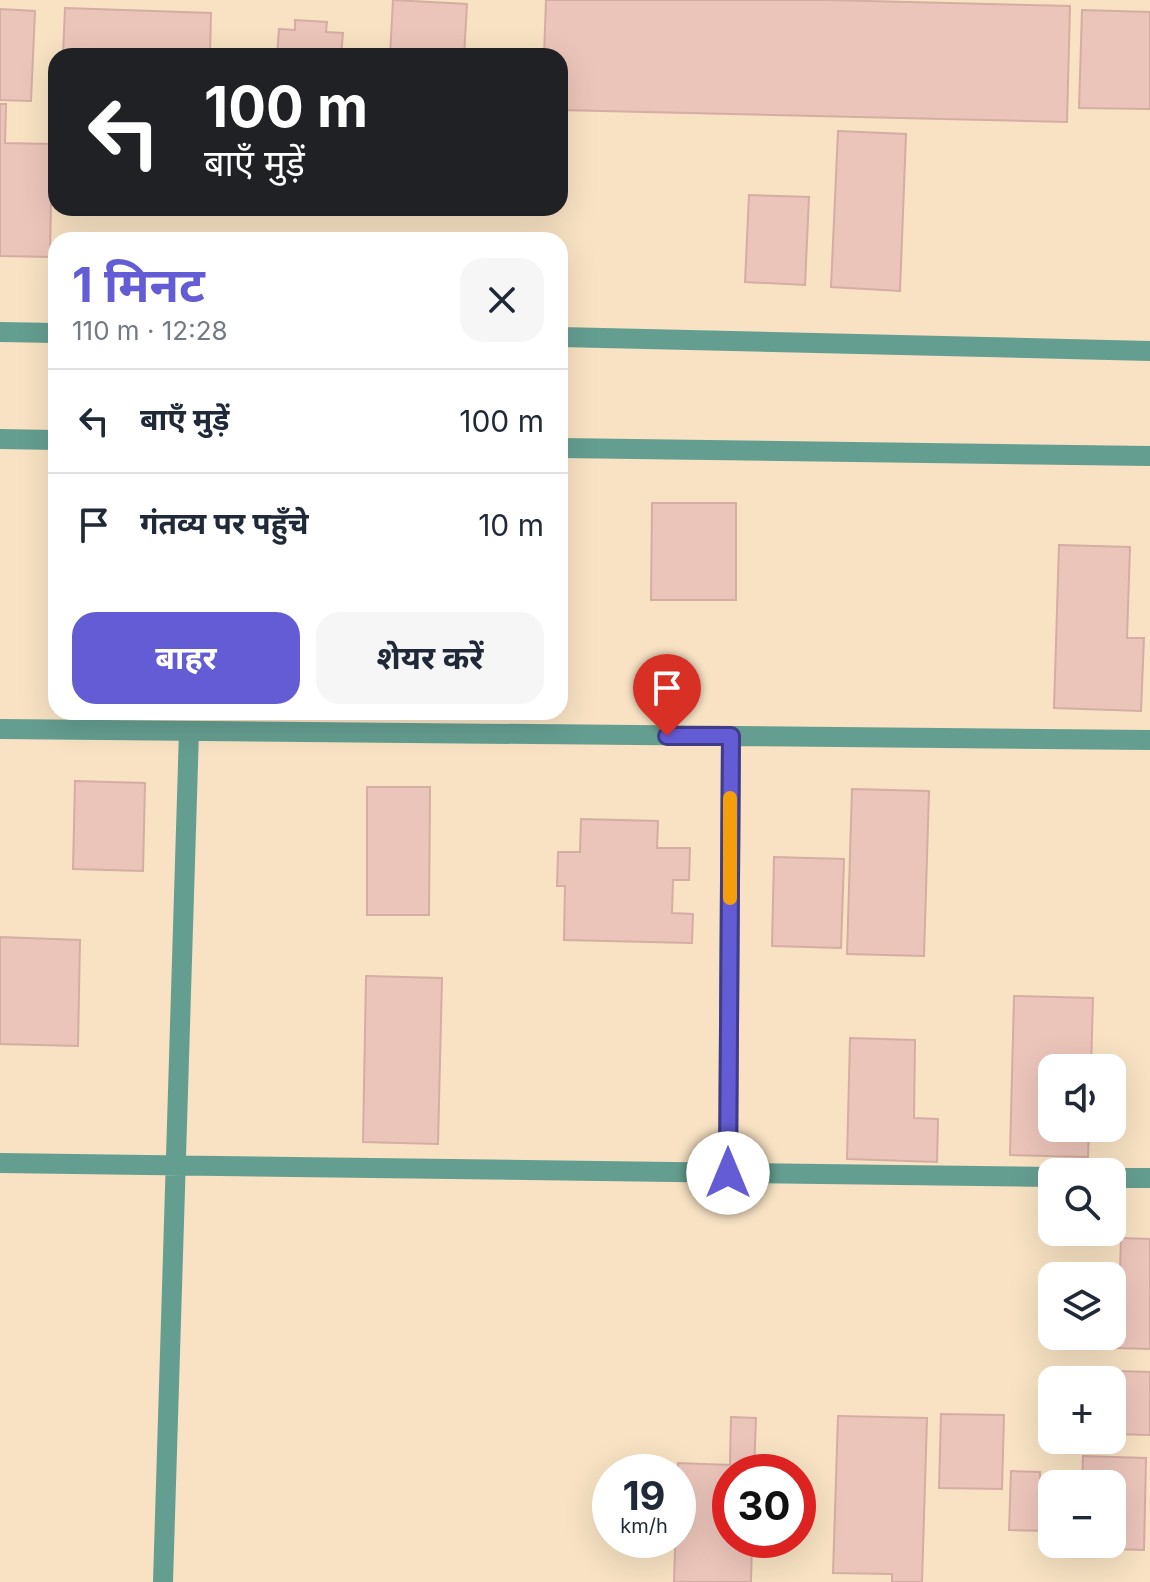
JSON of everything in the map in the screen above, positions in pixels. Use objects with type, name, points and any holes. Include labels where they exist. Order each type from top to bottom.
[{"type":"street","points":[[0,332],[48,333]]},
{"type":"street","points":[[568,337],[1150,351]]},
{"type":"street","points":[[0,439],[48,440]]},
{"type":"street","points":[[568,448],[1150,456]]},
{"type":"street","points":[[0,729],[1150,740]]},
{"type":"street","points":[[163,1582],[189,731]]},
{"type":"street","points":[[728,1173],[731,736]]},
{"type":"street","points":[[0,1163],[1038,1177]]},
{"type":"street","points":[[1126,1178],[1150,1178]]},
{"type":"building","points":[[393,0],[467,4],[464,48],[390,48]]},
{"type":"building","points":[[546,0],[828,0],[1070,6],[1067,122],[568,110],[568,48],[544,48]]},
{"type":"building","points":[[65,8],[211,13],[210,48],[63,48]]},
{"type":"building","points":[[0,9],[35,11],[31,101],[0,100]]},
{"type":"building","points":[[1082,10],[1150,12],[1150,109],[1079,108]]},
{"type":"building","points":[[295,20],[327,22],[326,32],[343,33],[342,48],[278,48],[279,29],[295,30]]},
{"type":"building","points":[[0,104],[6,104],[5,143],[48,144],[50,232],[48,232],[48,257],[0,256]]},
{"type":"building","points":[[838,131],[906,134],[900,291],[831,287]]},
{"type":"building","points":[[749,195],[809,197],[805,285],[745,282]]},
{"type":"building","points":[[652,503],[736,503],[736,600],[651,600]]},
{"type":"building","points":[[1059,545],[1130,547],[1127,638],[1144,638],[1141,711],[1054,708]]},
{"type":"building","points":[[75,781],[145,783],[143,871],[73,869]]},
{"type":"building","points":[[367,787],[430,787],[429,915],[367,915]]},
{"type":"building","points":[[852,789],[929,791],[924,956],[847,954]]},
{"type":"building","points":[[581,819],[658,821],[657,848],[690,848],[689,880],[673,880],[672,913],[693,914],[692,943],[564,940],[565,886],[557,886],[558,852],[580,852]]},
{"type":"building","points":[[774,857],[844,859],[841,948],[772,946]]},
{"type":"building","points":[[0,937],[80,940],[78,1046],[0,1044]]},
{"type":"building","points":[[366,976],[442,978],[438,1144],[363,1142]]},
{"type":"building","points":[[1014,996],[1093,998],[1091,1054],[1038,1054],[1038,1142],[1089,1142],[1088,1157],[1010,1155]]},
{"type":"building","points":[[850,1038],[915,1040],[914,1118],[938,1119],[937,1162],[847,1159]]},
{"type":"building","points":[[1126,1238],[1150,1239],[1150,1349],[1126,1348],[1126,1262],[1120,1262],[1121,1246],[1126,1246]]},
{"type":"building","points":[[1126,1371],[1150,1372],[1150,1435],[1126,1434]]},
{"type":"building","points":[[941,1414],[1004,1415],[1002,1489],[939,1488]]},
{"type":"building","points":[[838,1416],[927,1418],[922,1582],[892,1582],[892,1574],[833,1573]]},
{"type":"building","points":[[731,1417],[756,1418],[755,1454],[730,1454]]},
{"type":"building","points":[[1083,1456],[1146,1458],[1144,1550],[1126,1549],[1126,1470],[1082,1470]]},
{"type":"building","points":[[696,1464],[712,1464],[712,1558],[752,1558],[751,1582],[674,1582],[675,1558],[696,1558]]},
{"type":"building","points":[[1011,1471],[1038,1472],[1038,1531],[1009,1530]]},
{"type":"slow traffic","points":[[730,798],[730,898]]},
{"type":"route","points":[[667,736],[731,736],[728,1173]]}]
